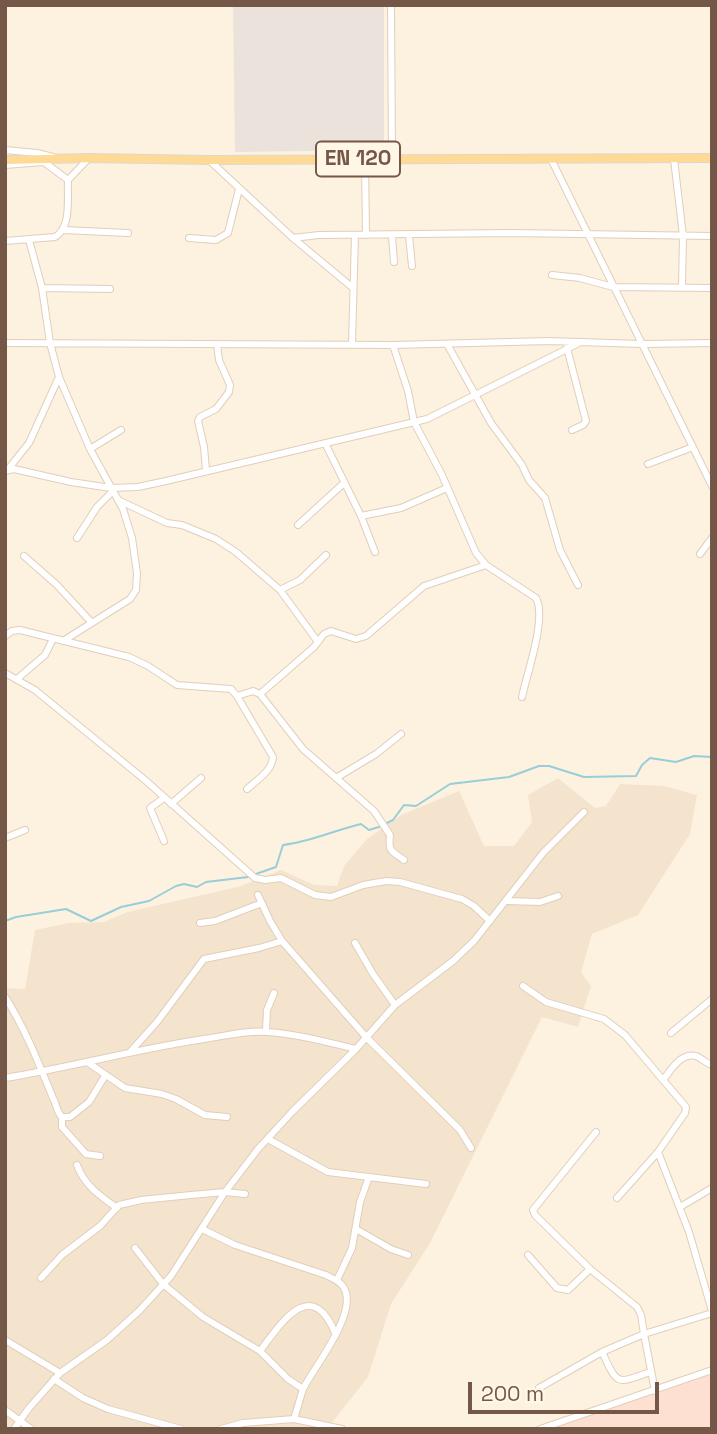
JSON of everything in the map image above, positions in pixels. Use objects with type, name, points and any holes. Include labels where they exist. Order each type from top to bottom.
[{"type":"main road","name":"EN 120","points":[[5,160],[712,158]]},
{"type":"street","points":[[391,5],[392,159]]},
{"type":"street","points":[[5,150],[55,158]]},
{"type":"street","points":[[5,165],[44,162],[55,158]]},
{"type":"street","points":[[5,240],[55,237],[63,229],[66,220],[68,180],[89,158]]},
{"type":"street","points":[[365,159],[366,235]]},
{"type":"street","points":[[551,159],[712,486]]},
{"type":"street","points":[[674,159],[683,236],[682,286]]},
{"type":"street","points":[[209,160],[293,238],[353,288]]},
{"type":"street","points":[[44,162],[68,180]]},
{"type":"street","points":[[189,238],[216,240],[228,233],[239,189]]},
{"type":"street","points":[[63,229],[128,233]]},
{"type":"street","points":[[293,238],[512,233],[712,236]]},
{"type":"street","points":[[352,344],[355,235]]},
{"type":"street","points":[[392,236],[394,262]]},
{"type":"street","points":[[409,236],[412,266]]},
{"type":"street","points":[[29,240],[42,288],[50,343],[59,377],[90,449],[118,500],[132,538],[138,573],[136,590],[130,599],[62,642]]},
{"type":"street","points":[[552,275],[580,278],[613,287],[712,288]]},
{"type":"street","points":[[42,288],[110,289]]},
{"type":"street","points":[[7,470],[112,490],[138,487],[428,419],[580,342]]},
{"type":"street","points":[[5,343],[393,345],[712,342]]},
{"type":"street","points":[[206,470],[198,422],[200,416],[216,409],[229,392],[230,385],[219,360],[217,344]]},
{"type":"street","points":[[447,344],[491,423],[522,465],[529,480],[545,498],[559,550],[578,585]]},
{"type":"street","points":[[393,345],[408,391],[414,422],[476,553],[486,565],[536,598],[541,611],[522,697]]},
{"type":"street","points":[[567,348],[586,421],[572,430]]},
{"type":"street","points":[[7,470],[29,443],[59,377]]},
{"type":"street","points":[[90,449],[121,430]]},
{"type":"street","points":[[326,445],[361,516],[375,552]]},
{"type":"street","points":[[648,464],[693,447]]},
{"type":"street","points":[[298,525],[344,483]]},
{"type":"street","points":[[361,516],[401,508],[447,488]]},
{"type":"street","points":[[77,538],[97,507],[112,490]]},
{"type":"street","points":[[118,500],[167,523],[182,525],[216,539],[236,552],[280,590],[318,642]]},
{"type":"street","points":[[700,554],[712,538]]},
{"type":"street","points":[[280,590],[300,580],[326,555]]},
{"type":"street","points":[[24,556],[57,585],[92,623]]},
{"type":"street","points":[[260,694],[324,634],[331,631],[356,639],[366,636],[424,586],[486,565]]},
{"type":"street","points":[[5,636],[20,630],[129,657],[177,685],[231,689],[273,757],[267,771],[247,789]]},
{"type":"street","points":[[17,679],[46,655],[52,639]]},
{"type":"street","points":[[5,673],[35,690],[164,797],[253,876],[281,878],[323,897],[339,895],[373,883],[400,882],[462,899],[490,921]]},
{"type":"street","points":[[237,696],[253,691],[260,694],[286,731],[381,819],[388,832],[388,843],[393,854],[404,860]]},
{"type":"street","points":[[336,778],[376,754],[401,734]]},
{"type":"street","points":[[171,804],[201,778]]},
{"type":"street","points":[[164,797],[150,808],[164,841]]},
{"type":"street","points":[[14,1429],[60,1373],[107,1340],[139,1311],[163,1284],[225,1192],[268,1139],[395,1005],[453,961],[490,921],[543,853],[584,812]]},
{"type":"street","points":[[5,838],[25,830]]},
{"type":"street","points":[[258,895],[282,940],[366,1038],[450,1121],[471,1148]]},
{"type":"street","points":[[506,901],[540,902],[558,896]]},
{"type":"street","points":[[200,923],[215,921],[262,903]]},
{"type":"street","points":[[130,1052],[157,1022],[204,959],[259,948],[282,940]]},
{"type":"street","points":[[355,943],[395,1005]]},
{"type":"street","points":[[523,986],[546,1002],[604,1020],[625,1035],[686,1107],[685,1113],[658,1152],[617,1198]]},
{"type":"street","points":[[266,1031],[267,1010],[274,993]]},
{"type":"street","points":[[5,997],[28,1038],[57,1112],[62,1117],[62,1127],[86,1154],[100,1156]]},
{"type":"street","points":[[671,1033],[712,999]]},
{"type":"street","points":[[5,1078],[174,1043],[266,1031],[356,1049]]},
{"type":"street","points":[[663,1080],[677,1061],[688,1056],[696,1056],[712,1065]]},
{"type":"street","points":[[86,1062],[125,1088],[162,1094],[205,1115],[227,1117]]},
{"type":"street","points":[[62,1117],[70,1117],[89,1102],[105,1076]]},
{"type":"street","points":[[596,1132],[533,1210],[590,1269],[637,1307],[641,1315],[655,1391]]},
{"type":"street","points":[[268,1139],[328,1172],[426,1184]]},
{"type":"street","points":[[539,1388],[602,1352],[644,1334],[712,1312],[704,1277],[658,1152]]},
{"type":"street","points":[[77,1165],[86,1183],[117,1208]]},
{"type":"street","points":[[337,1280],[352,1248],[360,1202],[369,1177]]},
{"type":"street","points":[[680,1207],[712,1188]]},
{"type":"street","points":[[41,1278],[62,1255],[100,1226],[117,1208],[141,1200],[225,1192],[245,1194]]},
{"type":"street","points":[[202,1229],[235,1245],[337,1280],[346,1293],[336,1335],[303,1389],[294,1419]]},
{"type":"street","points":[[356,1229],[391,1250],[408,1255]]},
{"type":"street","points":[[135,1248],[163,1284],[203,1317],[260,1351],[303,1389]]},
{"type":"street","points":[[528,1255],[557,1288],[568,1290],[590,1269]]},
{"type":"street","points":[[260,1351],[299,1306],[306,1305],[323,1311],[336,1335]]},
{"type":"street","points":[[5,1340],[60,1373]]},
{"type":"street","points":[[602,1352],[613,1376],[618,1380],[625,1381],[650,1372]]},
{"type":"street","points":[[540,1429],[712,1370]]},
{"type":"street","points":[[54,1379],[83,1398],[108,1409],[181,1429]]},
{"type":"street","points":[[5,1410],[31,1429]]},
{"type":"street","points":[[221,1429],[243,1423],[294,1419],[341,1429]]},
{"type":"shaded area","points":[[233,5],[384,5],[384,150],[235,152]]},
{"type":"shaded area","points":[[558,778],[595,808],[606,806],[620,784],[664,786],[697,795],[690,834],[638,915],[592,934],[581,972],[591,986],[578,1027],[542,1017],[430,1243],[391,1304],[368,1377],[327,1429],[5,1429],[5,988],[25,989],[35,930],[68,923],[104,922],[128,912],[241,886],[281,870],[314,885],[337,886],[344,866],[367,839],[401,815],[459,791],[484,846],[514,846],[532,822],[528,795]]},
{"type":"shaded area","points":[[712,1373],[712,1429],[541,1429]]},
{"type":"waterway","points":[[387,823],[393,820],[404,805],[416,806],[450,784],[509,777],[539,766],[549,766],[584,777],[636,776],[650,758],[676,762],[694,756],[712,757]]},
{"type":"waterway","points":[[253,875],[276,867],[283,845],[361,824],[369,830],[382,826]]},
{"type":"waterway","points":[[5,921],[66,909],[91,921],[121,907],[149,901],[176,886],[184,884],[197,887],[206,882],[248,877]]}]
